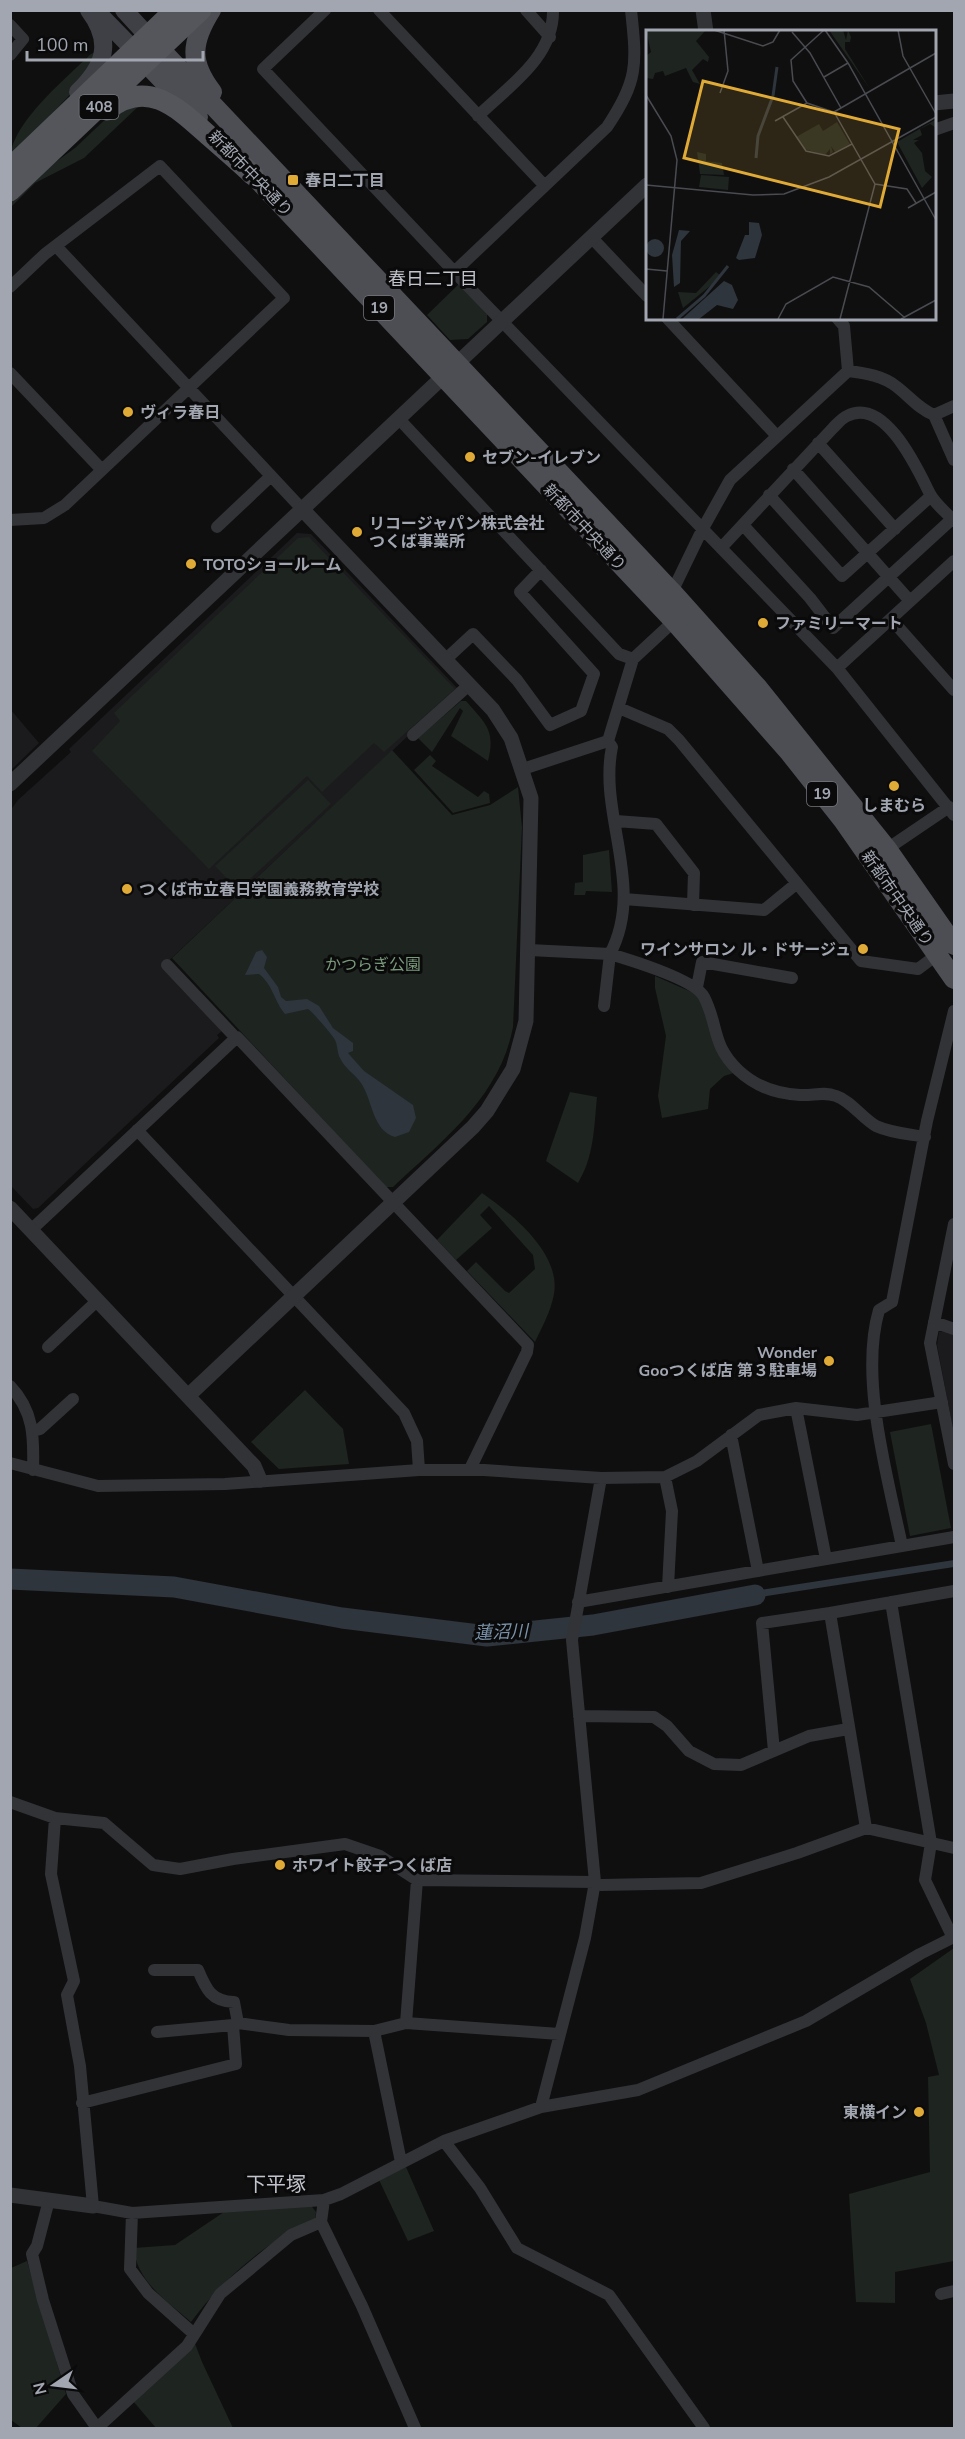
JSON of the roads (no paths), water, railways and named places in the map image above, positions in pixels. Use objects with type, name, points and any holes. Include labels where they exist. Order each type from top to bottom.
[{"type":"highway","name":"408","points":[[147,50],[175,10]]},
{"type":"highway","name":"408","points":[[10,191],[47,145],[147,50],[201,10]]},
{"type":"highway","points":[[47,145],[74,141],[119,101],[147,96],[162,99],[178,109],[260,169]]},
{"type":"highway","name":"408","points":[[10,168],[47,145]]},
{"type":"main road","points":[[47,145],[53,117],[82,88],[103,56],[104,41],[89,10]]},
{"type":"main road","points":[[95,10],[147,50]]},
{"type":"main road","points":[[124,10],[147,50]]},
{"type":"main road","points":[[211,10],[197,38],[195,51],[198,73],[260,169]]},
{"type":"main road","name":"新都市中央通り","points":[[147,50],[451,371],[672,592],[758,688],[887,849],[946,950],[954,979]]},
{"type":"main road","name":"新都市中央通り","points":[[451,371],[790,753],[946,950]]},
{"type":"street","points":[[325,10],[263,69],[454,272],[837,668],[952,811],[887,849]]},
{"type":"street","points":[[379,10],[544,185]]},
{"type":"street","points":[[526,10],[550,37]]},
{"type":"street","points":[[478,116],[538,58],[550,37],[553,10]]},
{"type":"street","points":[[454,272],[607,127],[627,92],[642,57],[631,10]]},
{"type":"street","points":[[703,10],[706,30]]},
{"type":"street","points":[[10,25],[24,39],[10,55]]},
{"type":"street","points":[[935,103],[954,101]]},
{"type":"street","points":[[935,129],[954,123]]},
{"type":"street","points":[[10,287],[56,246],[160,166],[284,298],[56,512],[44,518],[10,520]]},
{"type":"street","points":[[10,784],[646,186]]},
{"type":"street","points":[[592,237],[646,295]]},
{"type":"street","points":[[56,246],[188,389],[469,685],[502,723],[524,769],[531,798],[526,1021],[519,1055],[506,1083],[473,1127],[189,1395]]},
{"type":"street","points":[[669,320],[776,435]]},
{"type":"street","points":[[843,321],[848,370]]},
{"type":"street","points":[[672,592],[702,530],[730,480],[848,370]]},
{"type":"street","points":[[848,370],[871,374],[896,385],[921,410],[934,416],[954,460]]},
{"type":"street","points":[[10,373],[102,470]]},
{"type":"street","points":[[934,416],[954,406]]},
{"type":"street","points":[[721,548],[818,443],[848,415],[864,413],[882,423],[898,438],[911,455],[931,496],[953,520],[833,628],[810,598],[743,525]]},
{"type":"street","points":[[399,419],[619,654],[633,659]]},
{"type":"street","points":[[818,443],[895,529]]},
{"type":"street","points":[[793,469],[910,601]]},
{"type":"street","points":[[217,527],[271,476]]},
{"type":"street","points":[[769,495],[842,576],[931,496]]},
{"type":"street","points":[[837,668],[950,565],[954,579]]},
{"type":"street","points":[[445,660],[473,634],[517,680],[549,725],[581,711],[594,674],[520,592],[542,570]]},
{"type":"street","points":[[891,619],[954,690]]},
{"type":"street","points":[[608,741],[633,659],[674,621]]},
{"type":"street","points":[[413,735],[469,685]]},
{"type":"street","points":[[619,708],[668,729],[861,961],[918,969],[946,950]]},
{"type":"street","points":[[524,769],[608,741]]},
{"type":"street","points":[[604,1006],[610,954],[620,927],[624,899],[623,868],[609,782],[612,747],[608,741]]},
{"type":"street","points":[[616,821],[656,824],[694,873],[693,905]]},
{"type":"street","points":[[624,899],[764,910],[796,884]]},
{"type":"street","points":[[529,950],[610,954],[697,987],[704,995],[712,1016],[719,1049],[737,1070],[757,1086],[801,1095],[819,1092],[837,1096],[876,1125],[925,1137]]},
{"type":"street","points":[[697,987],[702,962],[792,978]]},
{"type":"street","points":[[167,965],[528,1345],[527,1352],[470,1469]]},
{"type":"street","points":[[902,1546],[876,1414],[873,1348],[879,1310],[892,1302],[925,1137],[954,1011]]},
{"type":"street","points":[[31,1230],[236,1038]]},
{"type":"street","points":[[137,1130],[404,1413],[417,1442],[419,1470]]},
{"type":"street","points":[[10,1208],[189,1395],[254,1467],[260,1480]]},
{"type":"street","points":[[954,1224],[950,1269],[930,1342],[954,1464]]},
{"type":"street","points":[[48,1347],[98,1300]]},
{"type":"street","points":[[934,1322],[954,1329]]},
{"type":"street","points":[[10,1386],[27,1408],[33,1431],[33,1470]]},
{"type":"street","points":[[33,1431],[40,1429],[73,1399]]},
{"type":"street","points":[[10,1463],[98,1486],[225,1484],[419,1470],[470,1469],[601,1478],[665,1477],[697,1461],[759,1415],[796,1408],[857,1415],[876,1414],[942,1402]]},
{"type":"street","points":[[796,1408],[826,1559]]},
{"type":"street","points":[[731,1435],[758,1571]]},
{"type":"street","points":[[665,1477],[672,1511],[668,1587]]},
{"type":"street","points":[[541,2107],[585,1938],[594,1882],[572,1640],[601,1478]]},
{"type":"street","points":[[577,1608],[668,1587],[954,1537]]},
{"type":"street","points":[[774,1751],[762,1623],[954,1591]]},
{"type":"street","points":[[10,2195],[132,2213],[324,2200],[341,2194],[444,2141],[541,2107],[638,2090],[681,2073],[806,2021],[920,1953],[954,1938],[925,1880],[931,1843],[891,1602]]},
{"type":"street","points":[[830,1613],[866,1828]]},
{"type":"street","points":[[579,1716],[654,1717],[667,1726],[689,1751],[714,1764],[741,1765],[809,1736],[848,1729]]},
{"type":"street","points":[[10,1802],[55,1818],[104,1822],[153,1865],[180,1869],[232,1858],[345,1844],[380,1856],[417,1880],[594,1882],[601,1885],[701,1883],[798,1853],[866,1828],[954,1848]]},
{"type":"street","points":[[55,1818],[51,1874],[74,1981],[67,1995],[80,2066],[93,2206]]},
{"type":"street","points":[[406,2023],[417,1880]]},
{"type":"street","points":[[82,2103],[236,2064],[234,2002],[212,1997],[205,1991],[198,1970],[154,1970]]},
{"type":"street","points":[[157,2032],[235,2024],[290,2030],[374,2031],[406,2023],[559,2034]]},
{"type":"street","points":[[374,2031],[400,2162]]},
{"type":"street","points":[[444,2141],[480,2188],[517,2248],[609,2295],[704,2428]]},
{"type":"street","points":[[49,2200],[37,2246],[32,2254],[43,2300],[73,2394],[97,2428],[187,2346],[220,2294],[291,2235],[321,2222]]},
{"type":"street","points":[[324,2200],[321,2222],[367,2316],[415,2428]]},
{"type":"street","points":[[132,2213],[130,2269],[148,2293],[194,2334]]},
{"type":"street","points":[[941,2294],[954,2291]]},
{"type":"waterway","name":"蓮沼川","points":[[10,1579],[174,1587],[342,1618],[487,1636],[593,1625],[755,1595]]},
{"type":"place","name":"春日二丁目","points":[[293,180]]},
{"type":"place","name":"ヴィラ春日","points":[[128,412]]},
{"type":"place","name":"セブン-イレブン","points":[[470,457]]},
{"type":"place","name":"リコージャパン株式会社 つくば事業所","points":[[357,532]]},
{"type":"place","name":"TOTOショールーム","points":[[191,564]]},
{"type":"place","name":"ファミリーマート","points":[[763,623]]},
{"type":"place","name":"しまむら","points":[[894,786]]},
{"type":"place","name":"つくば市立春日学園義務教育学校","points":[[127,889]]},
{"type":"place","name":"ワインサロン ル・ドサージュ","points":[[863,949]]},
{"type":"place","name":"Wonder Gooつくば店 第３駐車場","points":[[829,1361]]},
{"type":"place","name":"ホワイト餃子つくば店","points":[[280,1865]]},
{"type":"place","name":"東横イン","points":[[919,2112]]},
{"type":"district","name":"春日二丁目","points":[[433,279]]},
{"type":"district","name":"下平塚","points":[[276,2184]]},
{"type":"park label","name":"かつらぎ公園","points":[[373,964]]}]
